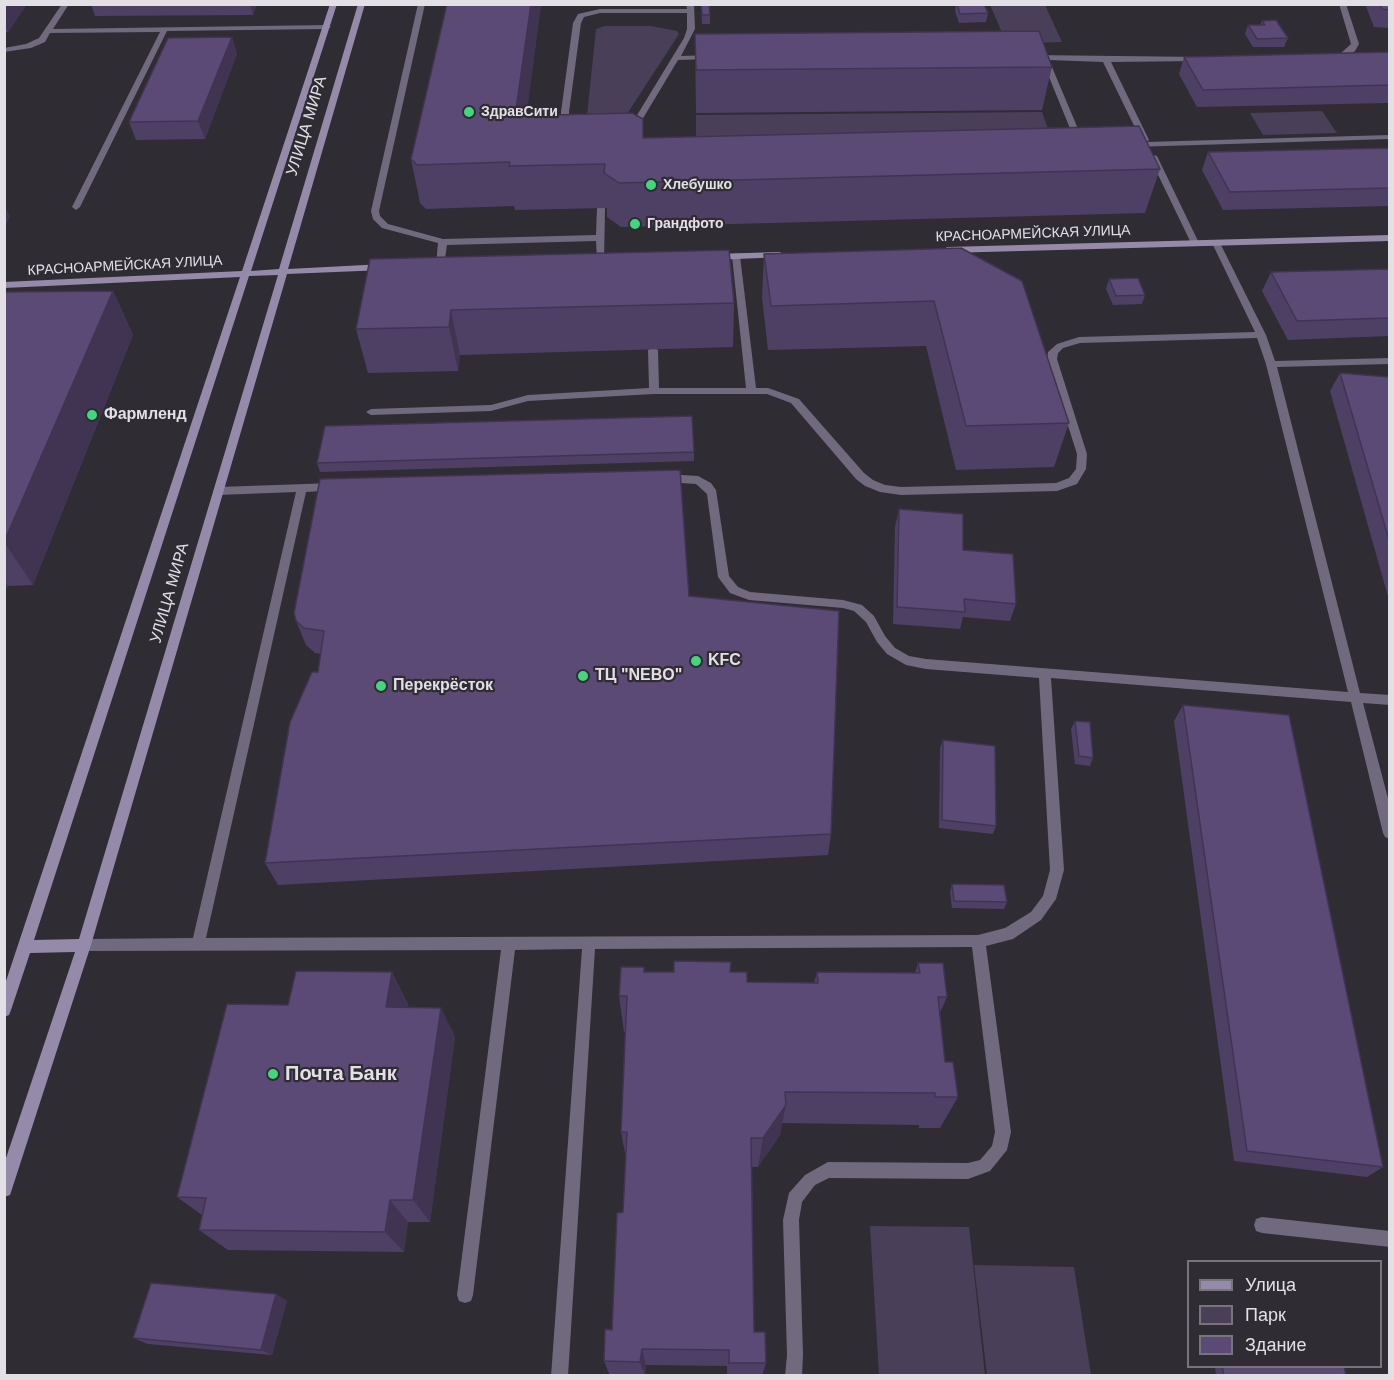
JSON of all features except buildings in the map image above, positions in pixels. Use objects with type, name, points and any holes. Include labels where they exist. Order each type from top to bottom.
[{"type":"main road","name":"УЛИЦА МИРА","points":[[4,1010],[334,4]]},
{"type":"main road","name":"УЛИЦА МИРА","points":[[4,1189],[84,945],[362,4]]},
{"type":"main road","name":"КРАСНОАРМЕЙСКАЯ УЛИЦА","points":[[936,250],[1389,238]]},
{"type":"main road","points":[[700,257],[795,254]]},
{"type":"main road","points":[[589,260],[611,260]]},
{"type":"main road","points":[[429,265],[452,264]]},
{"type":"main road","points":[[282,272],[395,267]]},
{"type":"main road","name":"КРАСНОАРМЕЙСКАЯ УЛИЦА","points":[[4,285],[282,272]]},
{"type":"main road","points":[[26,947],[84,945]]},
{"type":"lane","points":[[4,50],[28,46],[42,40],[66,4]]},
{"type":"lane","points":[[422,4],[375,211],[376,217],[385,226],[443,242],[600,238]]},
{"type":"lane","points":[[1317,57],[1343,55],[1355,44],[1342,4]]},
{"type":"lane","points":[[585,134],[570,126],[565,112],[577,23],[581,16],[600,11],[690,8],[691,28],[688,38],[626,141]]},
{"type":"lane","points":[[49,31],[327,27]]},
{"type":"lane","points":[[76,207],[164,30]]},
{"type":"lane","points":[[1025,56],[1106,60],[1212,59]]},
{"type":"lane","points":[[676,58],[723,57]]},
{"type":"lane","points":[[1044,58],[1081,147]]},
{"type":"lane","points":[[1106,60],[1195,243]]},
{"type":"lane","points":[[1125,145],[1389,137]]},
{"type":"lane","points":[[1069,147],[1092,146]]},
{"type":"lane","points":[[601,208],[601,260]]},
{"type":"lane","points":[[440,265],[443,242]]},
{"type":"lane","points":[[1216,243],[1261,335],[1271,364],[1389,833]]},
{"type":"lane","points":[[736,256],[751,389]]},
{"type":"lane","points":[[371,412],[491,408],[528,398],[751,389],[768,391],[795,401],[860,476],[884,489],[901,491],[1057,487],[1073,481],[1081,469],[1082,454],[1052,359],[1053,351],[1078,340],[1261,335]]},
{"type":"lane","points":[[653,350],[654,392]]},
{"type":"lane","points":[[1271,364],[1389,361]]},
{"type":"lane","points":[[659,478],[698,480],[707,486],[712,494],[724,577],[734,590],[748,596],[843,604],[858,608],[870,619],[880,639],[891,651],[906,660],[926,664],[1389,700]]},
{"type":"lane","points":[[218,491],[342,487]]},
{"type":"lane","points":[[198,945],[302,488]]},
{"type":"lane","points":[[84,945],[978,941],[1008,934],[1036,916],[1049,899],[1057,870],[1046,673]]},
{"type":"lane","points":[[793,1376],[795,1355],[791,1220],[795,1199],[810,1180],[828,1170],[968,1172],[985,1166],[999,1150],[1003,1132],[978,941]]},
{"type":"lane","points":[[559,1376],[590,942]]},
{"type":"lane","points":[[465,1295],[509,943]]},
{"type":"lane","points":[[1262,1225],[1389,1239]]},
{"type":"green space","points":[[990,5],[1045,5],[1062,42],[1007,44]]},
{"type":"green space","points":[[605,26],[651,26],[677,31],[679,34],[616,131],[586,125],[596,29]]},
{"type":"green space","points":[[1322,111],[1337,133],[1263,135],[1250,113]]},
{"type":"green space","points":[[1042,112],[1048,129],[696,138],[696,115]]},
{"type":"green space","points":[[870,1226],[969,1227],[985,1375],[879,1375]]},
{"type":"green space","points":[[974,1265],[1074,1267],[1091,1375],[987,1375]]},
{"type":"place","name":"ЗдравСити","points":[[469,112]]},
{"type":"place","name":"Хлебушко","points":[[651,185]]},
{"type":"place","name":"Грандфото","points":[[635,224]]},
{"type":"place","name":"Фармленд","points":[[92,415]]},
{"type":"place","name":"KFC","points":[[696,661]]},
{"type":"place","name":"ТЦ \"NEBO\"","points":[[583,676]]},
{"type":"place","name":"Перекрёсток","points":[[381,686]]},
{"type":"place","name":"Почта Банк","points":[[273,1074]]}]
